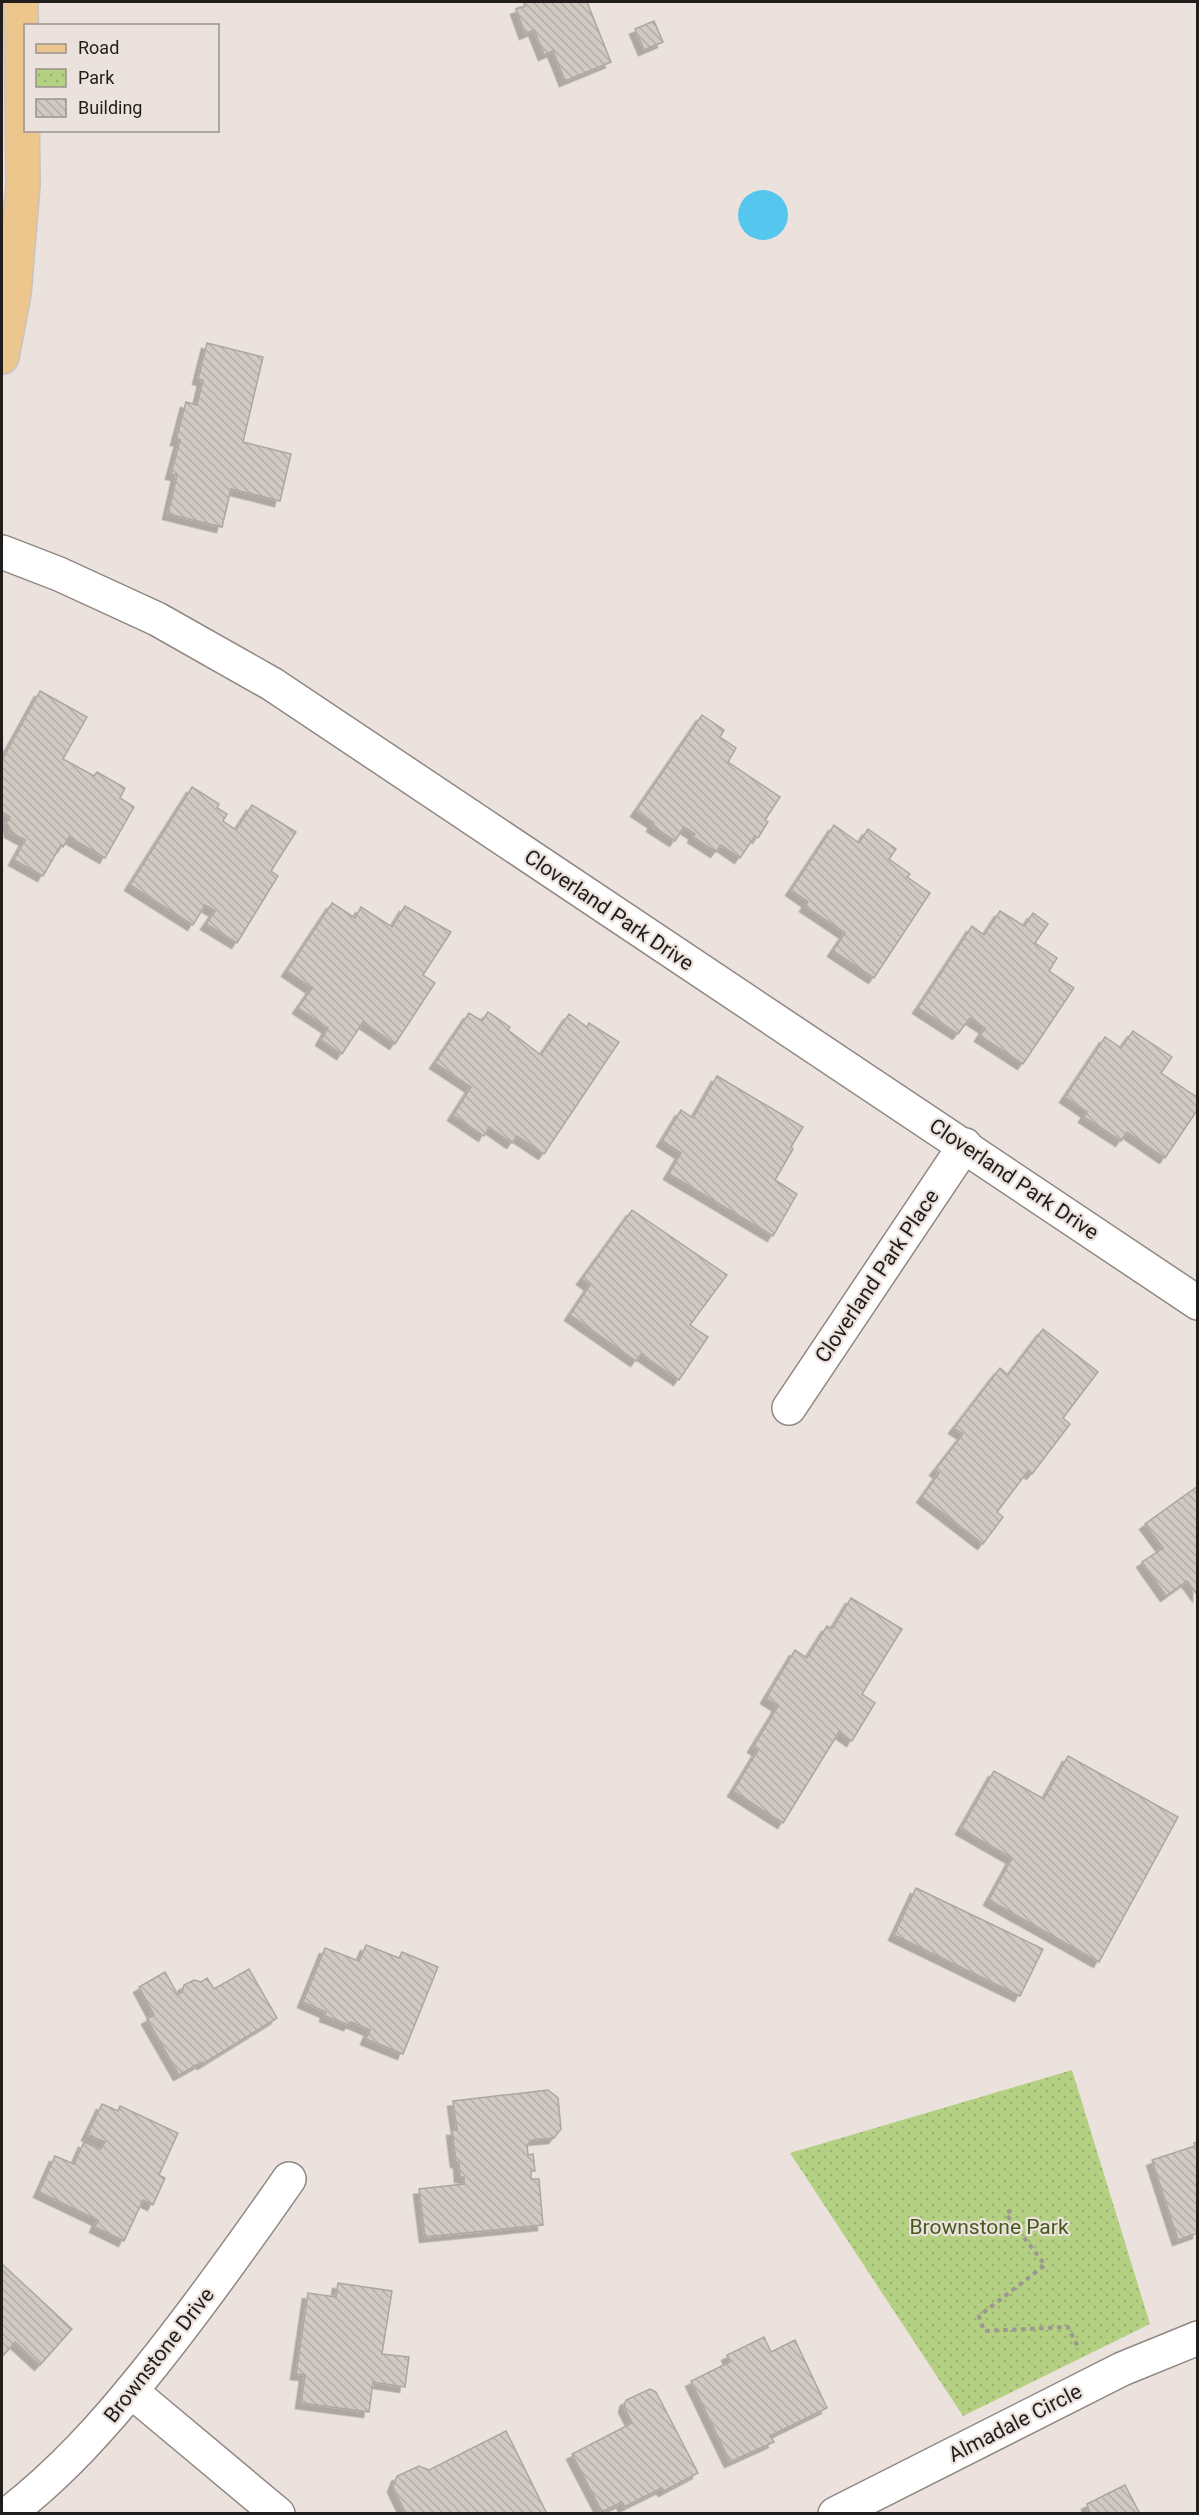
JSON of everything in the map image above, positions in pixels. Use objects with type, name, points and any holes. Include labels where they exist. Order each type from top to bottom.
[{"type":"main road","points":[[2,357],[14,294],[23,185],[21,2]]},
{"type":"street","name":"Cloverland Park Drive","points":[[2,552],[59,574],[157,619],[272,684],[965,1145],[1197,1303]]},
{"type":"street","name":"Cloverland Park Place","points":[[789,1408],[965,1145]]},
{"type":"street","name":"Brownstone Drive","points":[[8,2514],[30,2497],[78,2452],[131,2391],[225,2271],[289,2179]]},
{"type":"street","name":"Almadale Circle","points":[[835,2514],[1096,2382],[1197,2338]]},
{"type":"street","points":[[131,2391],[278,2514]]},
{"type":"path","points":[[1011,2210],[1005,2214],[1045,2265],[979,2316],[984,2331],[1068,2327],[1096,2382]]},
{"type":"green space","name":"Brownstone Park","points":[[1072,2070],[1150,2324],[963,2416],[790,2153]]},
{"type":"water","points":[[758,190],[768,190],[781,197],[788,210],[788,220],[781,233],[768,240],[758,240],[749,236],[742,229],[738,220],[738,210],[742,201],[749,194]]},
{"type":"building","points":[[523,2],[587,2],[611,62],[565,81],[553,51],[544,55],[534,30],[525,34],[516,9],[525,6]]},
{"type":"building","points":[[654,21],[663,42],[644,50],[635,29]]},
{"type":"building","points":[[207,343],[263,357],[243,442],[291,454],[280,501],[231,489],[222,527],[168,514],[177,475],[171,474],[180,440],[176,440],[186,402],[197,405],[203,380],[198,379]]},
{"type":"building","points":[[40,691],[87,717],[63,759],[94,776],[97,772],[125,788],[120,798],[134,807],[105,858],[69,837],[63,847],[61,845],[43,876],[14,860],[25,840],[10,832],[6,824],[10,817],[2,812],[2,760]]},
{"type":"building","points":[[702,715],[724,730],[720,737],[736,748],[728,762],[780,797],[765,820],[768,822],[758,838],[755,836],[740,858],[721,845],[716,852],[693,837],[695,834],[684,827],[675,841],[652,826],[654,823],[636,811]]},
{"type":"building","points":[[192,787],[219,804],[217,808],[227,814],[223,821],[236,830],[252,805],[296,832],[271,871],[278,876],[237,943],[206,924],[215,911],[205,905],[193,925],[130,885]]},
{"type":"building","points":[[834,825],[859,843],[868,829],[896,849],[889,859],[910,874],[907,877],[930,893],[874,978],[833,951],[845,933],[805,906],[808,902],[791,890]]},
{"type":"building","points":[[332,903],[355,918],[361,907],[392,927],[405,906],[451,932],[423,975],[435,983],[395,1044],[363,1022],[342,1054],[321,1040],[328,1028],[298,1008],[312,988],[287,971]]},
{"type":"building","points":[[1000,911],[1024,926],[1033,913],[1048,924],[1035,943],[1057,958],[1049,971],[1074,988],[1023,1064],[980,1036],[985,1028],[970,1018],[958,1034],[918,1008],[972,926],[984,935]]},
{"type":"building","points":[[488,1012],[510,1027],[508,1030],[541,1055],[569,1014],[587,1027],[589,1023],[619,1042],[544,1154],[517,1136],[512,1143],[489,1127],[484,1136],[453,1115],[471,1087],[435,1063],[469,1013],[482,1021]]},
{"type":"building","points":[[1133,1031],[1172,1057],[1161,1073],[1198,1098],[1198,1109],[1165,1158],[1127,1132],[1121,1141],[1084,1117],[1087,1112],[1065,1097],[1105,1037],[1121,1048]]},
{"type":"building","points":[[717,1076],[803,1127],[775,1180],[797,1194],[773,1236],[669,1174],[681,1153],[662,1141],[681,1110],[693,1118]]},
{"type":"building","points":[[632,1210],[727,1275],[690,1325],[708,1337],[679,1380],[641,1354],[636,1361],[570,1315],[590,1285],[582,1279]]},
{"type":"building","points":[[1043,1329],[1098,1372],[1063,1418],[1070,1424],[1032,1474],[1028,1471],[997,1512],[1003,1517],[983,1544],[922,1497],[939,1473],[935,1470],[963,1434],[954,1428],[1000,1368],[1008,1375]]},
{"type":"building","points":[[1198,1486],[1198,1596],[1187,1581],[1166,1596],[1142,1562],[1163,1548],[1145,1524]]},
{"type":"building","points":[[851,1598],[902,1629],[862,1694],[875,1703],[852,1741],[839,1732],[783,1823],[733,1791],[758,1750],[753,1747],[778,1706],[766,1698],[795,1650],[807,1658],[827,1626],[832,1629]]},
{"type":"building","points":[[1068,1756],[1178,1817],[1099,1962],[989,1900],[1012,1858],[961,1829],[994,1771],[1044,1799]]},
{"type":"building","points":[[916,1888],[1043,1949],[1020,1996],[894,1935]]},
{"type":"building","points":[[366,1945],[399,1958],[402,1952],[438,1967],[403,2054],[366,2039],[370,2030],[351,2022],[349,2025],[325,2016],[326,2012],[303,2002],[325,1948],[359,1961]]},
{"type":"building","points":[[249,1969],[277,2018],[203,2064],[202,2062],[179,2075],[147,2019],[154,2015],[139,1987],[165,1972],[178,1995],[182,1992],[184,1985],[194,1980],[201,1982],[207,1978],[214,1989]]},
{"type":"building","points":[[548,2090],[558,2098],[561,2129],[554,2138],[532,2140],[527,2145],[528,2155],[533,2154],[535,2171],[531,2171],[531,2179],[539,2179],[543,2225],[425,2237],[419,2189],[464,2184],[464,2177],[460,2177],[459,2162],[456,2162],[452,2130],[457,2130],[453,2101]]},
{"type":"building","points":[[102,2104],[118,2111],[120,2106],[178,2133],[159,2175],[165,2178],[153,2205],[143,2200],[124,2241],[95,2227],[98,2220],[39,2192],[55,2156],[74,2164],[84,2142],[101,2149],[105,2142],[87,2135]]},
{"type":"building","points":[[1198,2142],[1198,2233],[1178,2240],[1152,2160],[1195,2146],[1194,2143]]},
{"type":"building","points":[[2,2264],[72,2329],[40,2365],[15,2342],[2,2357]]},
{"type":"building","points":[[338,2283],[392,2291],[382,2354],[409,2357],[405,2387],[373,2382],[369,2412],[301,2403],[305,2375],[296,2374],[308,2293],[336,2297]]},
{"type":"building","points":[[764,2337],[771,2352],[795,2340],[827,2408],[770,2436],[774,2442],[730,2462],[691,2381],[730,2362],[727,2355]]},
{"type":"building","points":[[650,2389],[656,2392],[698,2473],[664,2491],[662,2488],[624,2507],[622,2502],[602,2512],[572,2454],[632,2423],[624,2407],[626,2400]]},
{"type":"building","points":[[506,2431],[547,2514],[406,2514],[393,2487],[397,2476],[419,2466],[429,2470]]},
{"type":"building","points":[[1125,2485],[1140,2514],[1084,2514],[1089,2511],[1087,2504]]}]
